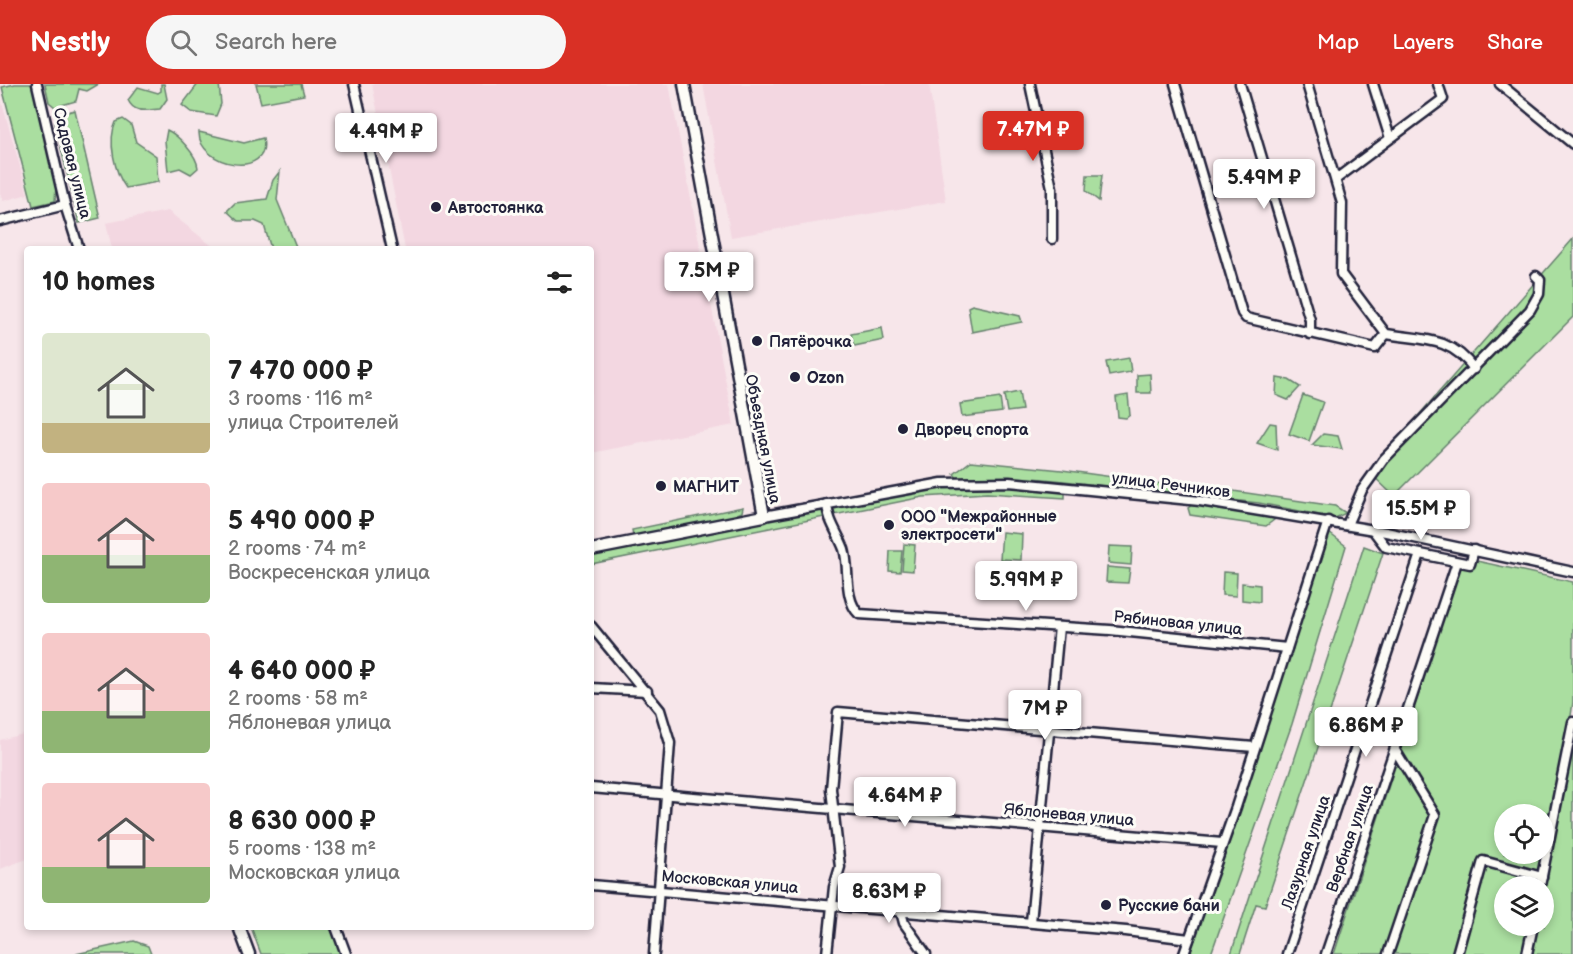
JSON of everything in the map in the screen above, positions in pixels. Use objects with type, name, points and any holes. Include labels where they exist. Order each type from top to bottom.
[{"type":"main road","name":"Объездная улица","points":[[684,84],[764,516]]},
{"type":"main road","points":[[594,549],[764,516]]},
{"type":"main road","points":[[240,930],[249,954]]},
{"type":"street","name":"Садовая улица","points":[[37,84],[65,205],[78,246]]},
{"type":"street","points":[[354,84],[391,246]]},
{"type":"street","points":[[1030,84],[1052,188],[1052,239]]},
{"type":"street","points":[[1175,84],[1242,312],[1246,318],[1375,348],[1386,334]]},
{"type":"street","points":[[1240,84],[1310,320],[1310,334]]},
{"type":"street","points":[[1307,84],[1342,203],[1341,274],[1386,334],[1446,344],[1463,353],[1474,369]]},
{"type":"street","points":[[1373,84],[1390,138]]},
{"type":"street","points":[[1336,179],[1443,99],[1438,84]]},
{"type":"street","points":[[1500,84],[1573,144]]},
{"type":"street","points":[[0,221],[65,205]]},
{"type":"street","points":[[1347,525],[1366,484],[1384,459],[1530,310],[1540,286],[1536,276]]},
{"type":"street","name":"улица Речников","points":[[764,516],[942,483],[980,480],[1200,501],[1347,525],[1573,572]]},
{"type":"street","name":"Рябиновая улица","points":[[827,504],[829,519],[844,548],[847,577],[859,614],[1059,627],[1287,648]]},
{"type":"street","points":[[1184,954],[1328,522]]},
{"type":"street","points":[[1373,530],[1386,547],[1457,562],[1470,564],[1474,550]]},
{"type":"street","name":"Лазурная улица","points":[[1287,954],[1420,554]]},
{"type":"street","name":"Вербная улица","points":[[1326,954],[1457,562]]},
{"type":"street","points":[[1031,922],[1059,627]]},
{"type":"street","points":[[594,629],[647,691],[660,710],[668,732],[671,758],[654,954]]},
{"type":"street","points":[[594,688],[647,691]]},
{"type":"street","points":[[827,954],[832,906],[840,867],[836,810],[831,789],[838,712],[1254,747]]},
{"type":"street","points":[[1542,876],[1573,722]]},
{"type":"street","points":[[1388,954],[1435,815],[1395,750]]},
{"type":"street","name":"Яблоневая улица","points":[[594,788],[1222,843]]},
{"type":"street","points":[[1457,954],[1483,861],[1524,876]]},
{"type":"street","name":"Московская улица","points":[[594,885],[1031,922],[1189,939]]},
{"type":"street","points":[[902,912],[904,923],[926,954]]},
{"type":"street","points":[[337,930],[346,954]]},
{"type":"street","points":[[1527,954],[1531,936]]},
{"type":"shaded area","points":[[372,84],[669,84],[734,425],[594,452],[594,246],[404,246]]},
{"type":"shaded area","points":[[703,84],[929,84],[946,201],[731,237]]},
{"type":"shaded area","points":[[0,96],[28,194],[3,201],[0,194]]},
{"type":"shaded area","points":[[168,211],[212,246],[111,246],[106,223]]},
{"type":"shaded area","points":[[24,734],[24,860],[0,869],[0,740]]},
{"type":"green space","points":[[32,84],[56,185],[55,201],[33,206],[2,87]]},
{"type":"green space","points":[[45,84],[99,84],[87,91],[79,89],[76,101],[55,107],[49,102]]},
{"type":"green space","points":[[161,84],[164,84],[167,99],[160,109],[137,109],[128,100],[138,87],[158,93],[161,91]]},
{"type":"green space","points":[[198,84],[219,84],[221,104],[216,116],[191,112],[182,105]]},
{"type":"green space","points":[[256,84],[301,84],[304,95],[261,103]]},
{"type":"green space","points":[[75,110],[100,218],[79,223],[55,123],[57,115]]},
{"type":"green space","points":[[123,119],[131,125],[136,142],[156,156],[158,182],[126,188],[122,182],[116,166],[112,138],[116,122]]},
{"type":"green space","points":[[167,130],[181,141],[194,157],[198,168],[191,174],[180,168],[168,171],[165,141]]},
{"type":"green space","points":[[199,132],[244,143],[263,138],[263,151],[257,160],[246,164],[234,164],[210,154],[202,144]]},
{"type":"green space","points":[[280,171],[277,200],[296,246],[270,246],[264,225],[255,221],[238,221],[227,211],[235,203],[267,199],[273,180]]},
{"type":"green space","points":[[1087,175],[1102,175],[1099,201],[1086,191]]},
{"type":"green space","points":[[1573,239],[1573,317],[1394,496],[1369,472]]},
{"type":"green space","points":[[972,305],[1020,316],[1022,322],[972,332],[968,307]]},
{"type":"green space","points":[[882,328],[884,340],[854,346],[851,334]]},
{"type":"green space","points":[[1129,358],[1131,372],[1109,376],[1106,362]]},
{"type":"green space","points":[[1150,374],[1151,393],[1137,393],[1137,375]]},
{"type":"green space","points":[[1277,378],[1289,380],[1300,387],[1288,400],[1276,395]]},
{"type":"green space","points":[[1019,392],[1022,410],[1007,412],[1004,395]]},
{"type":"green space","points":[[1128,395],[1130,415],[1126,418],[1118,417],[1116,397]]},
{"type":"green space","points":[[1303,395],[1323,402],[1309,441],[1289,434]]},
{"type":"green space","points":[[1000,398],[1002,412],[962,417],[960,404]]},
{"type":"green space","points":[[1270,423],[1276,424],[1277,450],[1257,443]]},
{"type":"green space","points":[[1323,434],[1338,436],[1342,449],[1312,445]]},
{"type":"green space","points":[[971,461],[1062,470],[1178,486],[1171,494],[1011,477],[957,478],[954,474]]},
{"type":"green space","points":[[1008,484],[1065,489],[1065,498],[987,493],[923,497],[594,563],[594,554],[941,486]]},
{"type":"green space","points":[[1206,487],[1335,506],[1346,513],[1335,518],[1259,503],[1202,497],[1200,490]]},
{"type":"green space","points":[[1193,504],[1273,515],[1274,520],[1266,526],[1190,515],[1188,508]]},
{"type":"green space","points":[[743,507],[742,512],[705,525],[637,538],[633,535],[632,530]]},
{"type":"green space","points":[[1002,532],[1022,534],[1021,560],[1000,559]]},
{"type":"green space","points":[[1329,533],[1346,546],[1292,724],[1211,954],[1190,954]]},
{"type":"green space","points":[[904,544],[915,545],[913,571],[902,570]]},
{"type":"green space","points":[[1109,546],[1132,547],[1131,565],[1108,563]]},
{"type":"green space","points":[[1364,546],[1383,553],[1265,906],[1256,904],[1240,954],[1231,954]]},
{"type":"green space","points":[[890,551],[902,551],[900,572],[889,571]]},
{"type":"green space","points":[[1463,558],[1573,582],[1573,702],[1567,743],[1573,745],[1573,954],[1334,954]]},
{"type":"green space","points":[[1000,563],[1020,564],[1020,577],[999,575]]},
{"type":"green space","points":[[1107,567],[1130,569],[1128,583],[1106,582]]},
{"type":"green space","points":[[1223,572],[1237,573],[1236,596],[1222,595]]},
{"type":"green space","points":[[1242,583],[1260,585],[1260,602],[1242,600]]},
{"type":"green space","points":[[252,930],[334,930],[341,954],[261,954]]},
{"type":"green space","points":[[134,941],[148,946],[151,954],[76,954]]},
{"type":"place","name":"Автостоянка","points":[[436,207]]},
{"type":"place","name":"Пятёрочка","points":[[757,341]]},
{"type":"place","name":"Ozon","points":[[795,377]]},
{"type":"place","name":"Дворец спорта","points":[[903,429]]},
{"type":"place","name":"МАГНИТ","points":[[661,486]]},
{"type":"place","name":"ООО \"Межрайонные электросети\"","points":[[889,525]]},
{"type":"place","name":"Русские бани","points":[[1106,905]]}]
